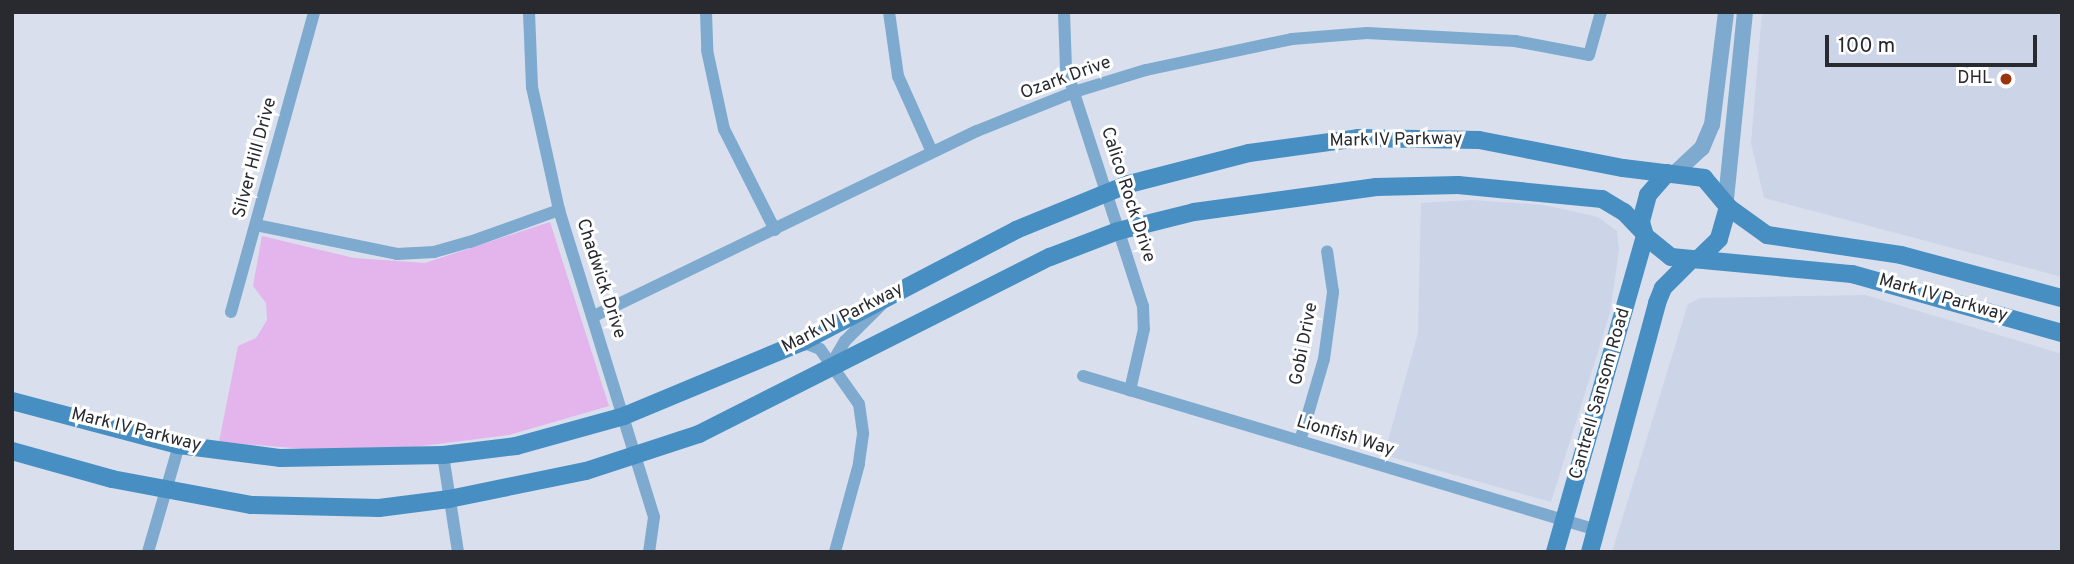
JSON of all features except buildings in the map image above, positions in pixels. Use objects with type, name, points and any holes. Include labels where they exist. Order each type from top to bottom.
[{"type":"main road","name":"Mark IV Parkway","points":[[12,401],[179,445],[281,458],[443,455],[516,446],[624,416],[802,342],[1016,230],[1109,192],[1249,153],[1358,138],[1479,140],[1672,173]]},
{"type":"main road","points":[[1672,173],[1704,178],[1727,203],[1719,239],[1695,260],[1662,253],[1644,234],[1648,195],[1672,173]]},
{"type":"main road","name":"Mark IV Parkway","points":[[12,451],[166,489],[251,505],[380,508],[449,499],[637,456],[699,434],[1050,257],[1118,231],[1273,198],[1377,187],[1458,185],[1602,199],[1624,212],[1644,234]]},
{"type":"main road","name":"Mark IV Parkway","points":[[1727,203],[1767,235],[1901,255],[2062,298]]},
{"type":"main road","name":"Cantrell Sansom Road","points":[[1555,552],[1644,234]]},
{"type":"main road","name":"Mark IV Parkway","points":[[1695,260],[1852,274],[2062,333]]},
{"type":"main road","name":"Cantrell Sansom Road","points":[[1591,552],[1657,303],[1663,288],[1695,260]]},
{"type":"street","name":"Silver Hill Drive","points":[[231,313],[314,12]]},
{"type":"street","name":"Chadwick Drive","points":[[529,12],[532,87],[559,210],[594,316],[654,517],[649,552]]},
{"type":"street","points":[[706,12],[707,50],[724,129],[775,230]]},
{"type":"street","points":[[889,12],[898,76],[932,152]]},
{"type":"street","name":"Calico Rock Drive","points":[[1064,12],[1066,68],[1109,192],[1118,231],[1143,306],[1144,329],[1129,390]]},
{"type":"street","name":"Ozark Drive","points":[[594,316],[932,152],[1074,92],[1219,51],[1367,33],[1515,41],[1589,55],[1601,12]]},
{"type":"street","points":[[1672,173],[1702,148],[1712,125],[1726,12]]},
{"type":"street","points":[[1727,203],[1745,12]]},
{"type":"street","points":[[256,225],[397,254],[434,252],[559,210]]},
{"type":"street","name":"Gobi Drive","points":[[1300,442],[1324,359],[1333,292],[1327,251]]},
{"type":"street","points":[[830,367],[845,341],[891,295]]},
{"type":"street","points":[[802,342],[820,349],[830,367],[859,404],[863,434],[859,464],[835,552]]},
{"type":"street","name":"Lionfish Way","points":[[1083,376],[1597,530]]},
{"type":"street","points":[[148,552],[179,445]]},
{"type":"street","points":[[443,455],[458,552]]},
{"type":"shaded area","points":[[1762,12],[2062,12],[2062,277],[1764,198],[1751,143]]},
{"type":"shaded area","points":[[1472,200],[1544,205],[1598,217],[1617,231],[1619,250],[1610,313],[1551,502],[1384,455],[1418,333],[1421,203]]},
{"type":"shaded area","points":[[550,222],[609,406],[509,435],[414,447],[305,449],[219,442],[238,346],[256,338],[267,320],[266,303],[253,286],[262,236],[354,258],[425,263]]},
{"type":"shaded area","points":[[1865,295],[2062,354],[2062,552],[1612,552],[1688,304],[1700,298]]},
{"type":"place","name":"DHL","points":[[2006,79]]}]
